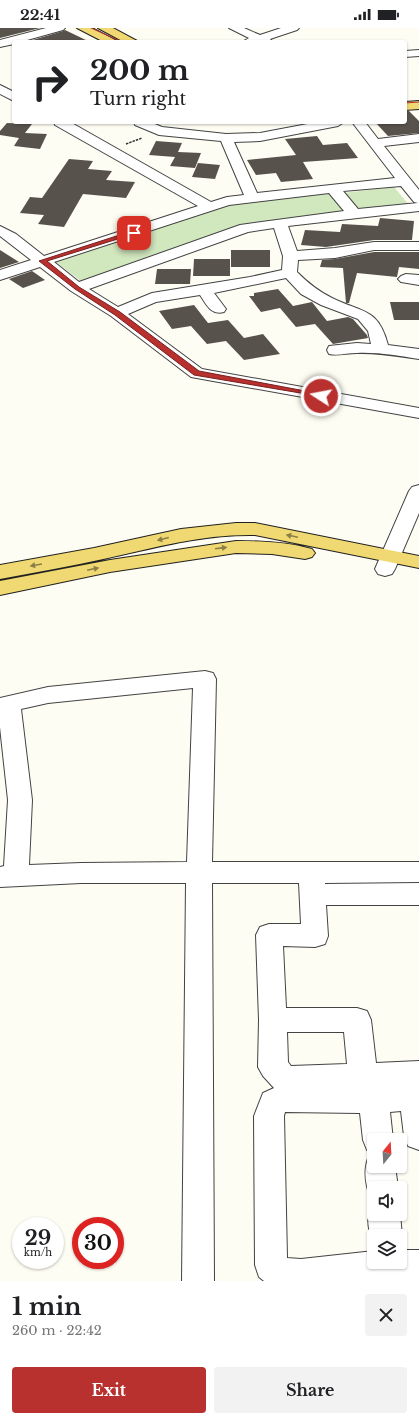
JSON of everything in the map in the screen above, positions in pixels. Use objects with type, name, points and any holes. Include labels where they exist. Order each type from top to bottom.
[{"type":"main road","points":[[84,28],[109,40]]},
{"type":"main road","points":[[104,28],[129,40]]},
{"type":"main road","points":[[407,99],[419,98]]},
{"type":"main road","points":[[407,106],[419,105]]},
{"type":"main road","points":[[0,572],[108,552],[186,533],[230,527],[255,529],[388,563],[419,575]]},
{"type":"main road","points":[[0,588],[110,566],[192,552],[236,547],[272,548],[388,563],[419,562]]},
{"type":"street","points":[[18,40],[59,28]]},
{"type":"street","points":[[235,28],[264,40],[293,28]]},
{"type":"street","points":[[407,54],[419,53]]},
{"type":"street","points":[[0,89],[12,102]]},
{"type":"street","points":[[64,124],[112,150],[210,207]]},
{"type":"street","points":[[145,124],[159,130],[226,138],[260,137],[328,124]]},
{"type":"street","points":[[194,124],[202,135]]},
{"type":"street","points":[[360,124],[419,199]]},
{"type":"street","points":[[226,138],[252,198]]},
{"type":"street","points":[[374,143],[419,138]]},
{"type":"street","points":[[0,275],[227,202],[334,188],[405,181]]},
{"type":"street","points":[[334,188],[354,214]]},
{"type":"street","points":[[77,288],[245,228],[419,207]]},
{"type":"street","points":[[280,223],[292,256],[289,274]]},
{"type":"street","points":[[0,230],[77,288],[117,313],[197,373],[419,413]]},
{"type":"street","points":[[292,256],[335,253],[374,246],[419,246]]},
{"type":"street","points":[[117,313],[152,298],[289,274]]},
{"type":"street","points":[[289,274],[307,291],[327,302],[364,316],[376,330],[381,348]]},
{"type":"street","points":[[204,290],[218,310]]},
{"type":"street","points":[[335,350],[381,348],[419,354]]},
{"type":"street","points":[[388,563],[419,491]]},
{"type":"street","points":[[198,1281],[199,873],[205,679],[48,695],[5,705],[20,800],[8,877],[81,873],[199,873],[419,894]]},
{"type":"street","points":[[311,884],[419,872]]},
{"type":"street","points":[[311,884],[315,936],[269,935],[273,1020],[273,1067],[284,1079],[368,1087],[417,1089],[419,1136]]},
{"type":"street","points":[[273,1020],[357,1020],[377,1133]]},
{"type":"street","points":[[367,1264],[302,1278],[281,1274],[271,1265],[269,1116],[274,1103],[284,1098],[368,1087]]},
{"type":"path","points":[[112,150],[159,130]]},
{"type":"green space","points":[[394,187],[410,206],[358,212],[343,193]]},
{"type":"green space","points":[[332,193],[347,213],[237,226],[82,282],[56,262],[210,210],[233,204]]},
{"type":"building","points":[[0,28],[40,28],[0,38]]},
{"type":"building","points":[[65,30],[86,40],[33,40]]},
{"type":"building","points":[[407,111],[409,111],[419,121],[419,133],[388,136],[377,124],[407,124]]},
{"type":"building","points":[[7,123],[32,124],[25,133],[47,134],[40,149],[14,146],[19,138],[0,135],[0,131]]},
{"type":"building","points":[[317,136],[323,145],[347,143],[358,158],[303,162],[313,179],[281,182],[276,173],[256,175],[247,160],[296,155],[285,139]]},
{"type":"building","points":[[156,141],[182,143],[178,152],[201,153],[195,168],[170,166],[175,157],[149,155]]},
{"type":"building","points":[[69,159],[93,161],[88,169],[112,171],[106,180],[135,182],[126,198],[83,194],[64,227],[38,224],[44,215],[20,213],[30,197],[42,198]]},
{"type":"building","points":[[198,163],[220,165],[215,179],[192,177]]},
{"type":"building","points":[[380,218],[414,221],[412,240],[374,240],[326,247],[301,245],[305,230],[340,232],[342,224],[378,226]]},
{"type":"building","points":[[0,250],[19,262],[0,268]]},
{"type":"building","points":[[231,250],[270,250],[270,267],[231,267]]},
{"type":"building","points":[[374,252],[419,252],[419,269],[399,267],[397,277],[357,273],[349,303],[346,303],[343,268],[320,267],[322,260]]},
{"type":"building","points":[[194,259],[230,259],[230,276],[193,276]]},
{"type":"building","points":[[157,269],[191,269],[190,284],[155,284]]},
{"type":"building","points":[[32,271],[45,280],[23,288],[9,279]]},
{"type":"building","points":[[278,289],[293,306],[312,302],[327,321],[348,317],[353,319],[368,338],[333,344],[315,324],[296,327],[280,308],[261,312],[249,296],[254,296],[254,293]]},
{"type":"building","points":[[390,302],[419,302],[419,320],[394,320]]},
{"type":"building","points":[[194,305],[208,323],[228,320],[244,338],[263,334],[280,354],[244,360],[226,341],[207,344],[191,326],[172,329],[159,311]]},
{"type":"tram line","points":[[91,28],[118,40]]},
{"type":"tram line","points":[[407,103],[419,102]]},
{"type":"route","points":[[134,233],[42,261],[77,288],[117,313],[197,373],[321,396]]}]
